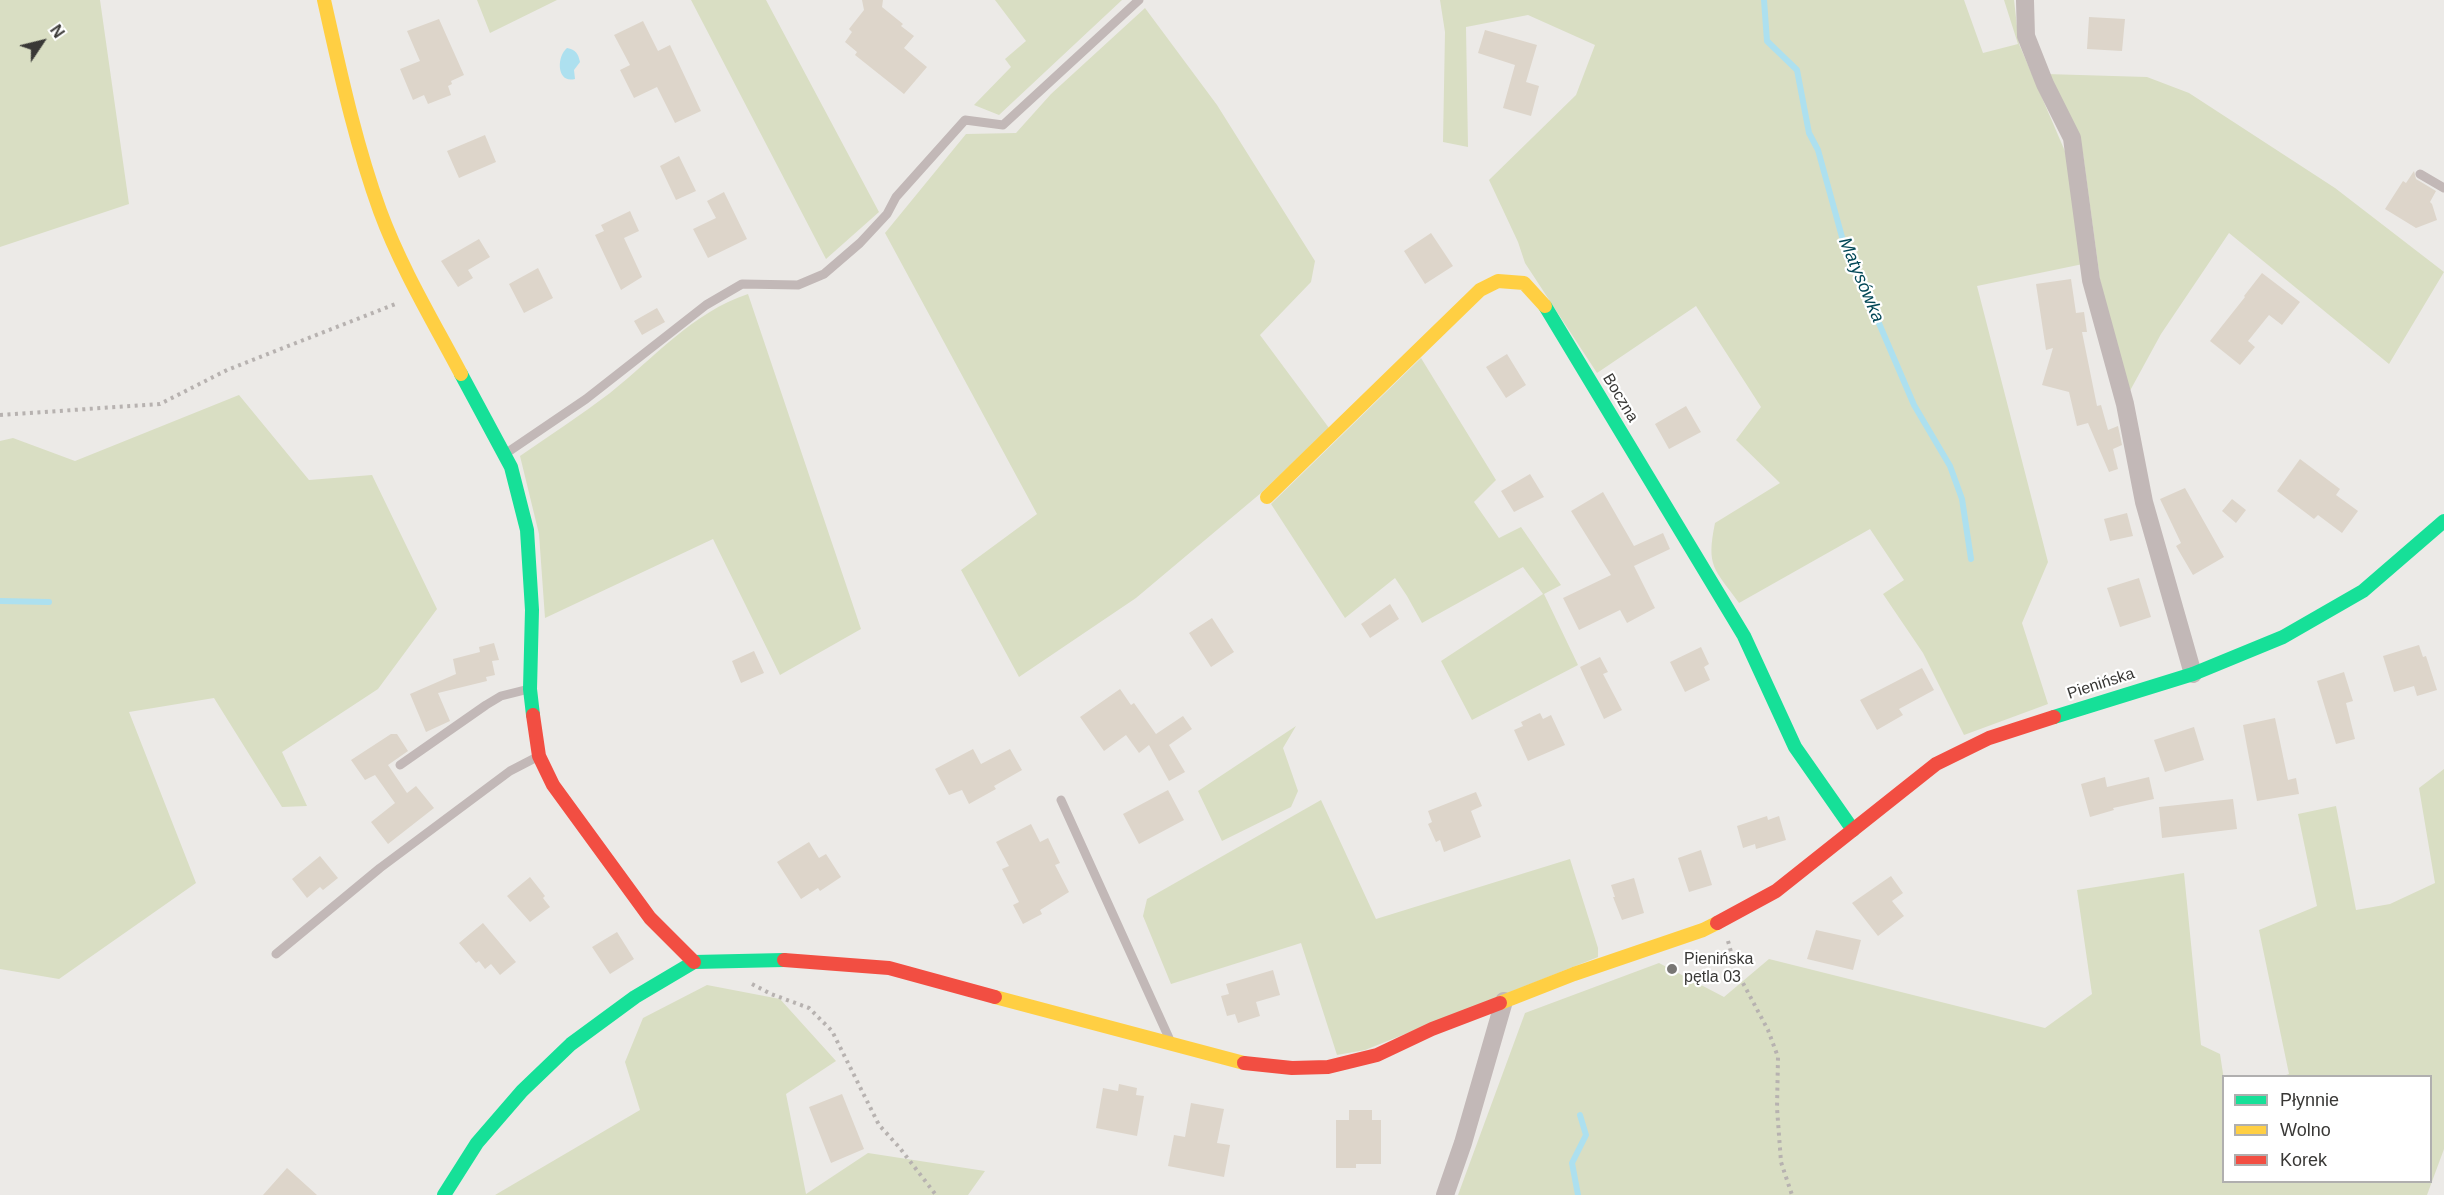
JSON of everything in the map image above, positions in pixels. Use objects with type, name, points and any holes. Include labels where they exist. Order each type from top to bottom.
[{"type":"street","points":[[324,0],[351,121],[381,213],[419,295],[511,467],[527,530],[532,610],[530,689],[539,756],[553,785],[650,918],[694,962],[635,997],[572,1044],[522,1091],[477,1143],[444,1195]]},
{"type":"street","points":[[2025,0],[2026,36],[2072,138],[2091,280],[2124,404],[2144,502],[2193,674]]},
{"type":"street","name":"Boczna","points":[[1267,497],[1480,290],[1498,280],[1524,283],[1543,303],[1744,636],[1795,747],[1853,830]]},
{"type":"street","name":"Pienińska","points":[[694,962],[785,960],[889,968],[1250,1065],[1292,1068],[1328,1067],[1377,1055],[1432,1029],[1574,974],[1703,930],[1723,920],[1776,891],[1823,856],[1936,764],[1989,738],[2126,693],[2193,674],[2283,637],[2363,591],[2444,521]]},
{"type":"street","points":[[1445,1195],[1463,1143],[1504,1001]]},
{"type":"lane","points":[[505,454],[586,399],[706,305],[724,294],[742,284],[798,285],[824,274],[860,243],[887,214],[896,197],[965,120],[1003,125],[1139,0]]},
{"type":"lane","points":[[2420,174],[2444,188]]},
{"type":"lane","points":[[400,765],[501,696],[530,689]]},
{"type":"lane","points":[[276,954],[408,847],[510,771],[539,756]]},
{"type":"lane","points":[[1061,800],[1168,1036],[1168,1043]]},
{"type":"path","points":[[0,415],[160,404],[227,370],[419,295]]},
{"type":"path","points":[[1723,920],[1736,970],[1768,1029],[1778,1058],[1777,1108],[1781,1162],[1792,1195]]},
{"type":"path","points":[[746,981],[771,994],[809,1008],[832,1031],[879,1125],[936,1195]]},
{"type":"green space","points":[[0,0],[100,0],[129,204],[0,247]]},
{"type":"green space","points":[[477,0],[557,0],[490,33]]},
{"type":"green space","points":[[691,0],[766,0],[879,212],[826,259]]},
{"type":"green space","points":[[995,0],[1122,0],[999,115],[974,105],[1011,67],[1005,59],[1026,41]]},
{"type":"green space","points":[[1440,0],[1964,0],[1983,53],[2018,44],[2004,0],[2014,0],[2019,44],[2067,156],[2083,264],[1977,286],[2048,562],[2022,623],[2048,704],[1964,735],[1923,653],[1883,594],[1904,580],[1870,529],[1739,603],[1714,566],[1712,538],[1715,523],[1780,483],[1736,440],[1761,407],[1696,306],[1597,373],[1525,263],[1518,242],[1489,180],[1576,95],[1595,45],[1528,15],[1466,27],[1468,147],[1443,142],[1445,32]]},
{"type":"green space","points":[[1145,8],[1217,105],[1315,261],[1311,282],[1260,335],[1329,428],[1261,493],[1136,598],[1019,677],[961,570],[1037,514],[885,233],[966,134],[1016,133],[1051,94]]},
{"type":"green space","points":[[2046,74],[2147,77],[2189,93],[2335,188],[2444,272],[2389,364],[2229,233],[2161,334],[2126,398],[2100,280],[2083,154],[2078,133]]},
{"type":"green space","points":[[748,294],[861,629],[780,675],[713,539],[545,618],[539,534],[520,456],[610,393],[692,324],[709,312]]},
{"type":"green space","points":[[1421,358],[1496,480],[1474,502],[1499,538],[1521,527],[1561,585],[1544,594],[1578,665],[1472,720],[1441,661],[1543,594],[1523,567],[1422,623],[1395,578],[1345,618],[1271,504]]},
{"type":"green space","points":[[239,395],[309,480],[372,475],[437,609],[378,689],[282,752],[307,806],[282,807],[214,698],[129,712],[196,883],[59,979],[0,969],[0,441],[13,438],[75,461]]},
{"type":"green space","points":[[1296,726],[1283,748],[1298,791],[1291,807],[1222,841],[1198,791]]},
{"type":"green space","points":[[2444,769],[2444,1149],[2432,1181],[2432,1075],[2286,1075],[2289,1074],[2259,930],[2317,906],[2298,814],[2336,806],[2356,910],[2390,904],[2435,883],[2419,788]]},
{"type":"green space","points":[[1321,800],[1376,919],[1570,859],[1598,948],[1598,957],[1365,1050],[1337,1055],[1301,943],[1171,984],[1143,916],[1147,899]]},
{"type":"green space","points":[[2184,873],[2201,1045],[2220,1054],[2223,1075],[2222,1183],[2431,1183],[2427,1195],[1458,1195],[1525,1013],[1659,963],[1724,997],[1769,959],[2045,1028],[2092,994],[2077,890]]},
{"type":"green space","points":[[707,985],[780,999],[836,1061],[786,1094],[806,1194],[868,1153],[985,1171],[968,1195],[495,1195],[640,1110],[625,1062],[643,1018]]},
{"type":"water","points":[[567,48],[575,51],[580,62],[574,70],[575,79],[565,78],[560,69],[561,57]]},
{"type":"building","points":[[862,0],[883,0],[882,7],[914,36],[904,48],[927,67],[904,94],[855,55],[857,52],[845,42],[852,32],[849,29],[864,10]]},
{"type":"building","points":[[2089,17],[2125,19],[2122,51],[2087,49]]},
{"type":"building","points":[[439,19],[464,75],[451,81],[452,84],[448,86],[451,95],[428,104],[424,95],[413,100],[400,69],[420,61],[407,31]]},
{"type":"building","points":[[643,21],[658,51],[670,45],[701,111],[675,123],[657,87],[634,98],[620,70],[630,65],[614,35]]},
{"type":"building","points":[[1485,30],[1537,45],[1526,82],[1539,86],[1531,116],[1503,108],[1515,65],[1478,53]]},
{"type":"building","points":[[485,135],[496,162],[459,178],[447,151]]},
{"type":"building","points":[[679,156],[696,191],[676,200],[660,166]]},
{"type":"building","points":[[2414,171],[2416,179],[2436,191],[2430,202],[2437,220],[2416,228],[2385,209],[2403,181],[2406,183]]},
{"type":"building","points":[[724,192],[747,239],[708,258],[693,229],[716,218],[707,201]]},
{"type":"building","points":[[630,211],[639,231],[624,238],[642,277],[621,290],[595,235],[604,231],[601,225]]},
{"type":"building","points":[[1431,233],[1453,266],[1425,284],[1404,251]]},
{"type":"building","points":[[479,239],[490,257],[468,270],[473,278],[458,287],[441,261]]},
{"type":"building","points":[[538,268],[553,298],[524,313],[509,284]]},
{"type":"building","points":[[2262,273],[2300,302],[2282,325],[2269,315],[2248,341],[2255,347],[2240,365],[2210,341]]},
{"type":"building","points":[[2071,279],[2076,313],[2084,312],[2087,332],[2082,332],[2097,406],[2101,405],[2108,430],[2118,426],[2122,445],[2113,449],[2118,469],[2109,472],[2088,423],[2077,426],[2069,392],[2042,385],[2053,348],[2046,350],[2036,284]]},
{"type":"building","points":[[657,308],[665,322],[642,335],[634,321]]},
{"type":"building","points":[[1507,354],[1526,385],[1506,398],[1486,367]]},
{"type":"building","points":[[1686,406],[1701,432],[1669,449],[1655,424]]},
{"type":"building","points":[[2300,459],[2340,489],[2336,495],[2358,511],[2342,533],[2318,515],[2314,519],[2277,491]]},
{"type":"building","points":[[1530,474],[1544,497],[1514,512],[1501,491]]},
{"type":"building","points":[[2185,488],[2224,557],[2193,575],[2176,546],[2181,543],[2160,499]]},
{"type":"building","points":[[1603,492],[1634,546],[1663,533],[1670,549],[1634,566],[1655,608],[1627,623],[1620,610],[1579,630],[1563,598],[1611,575],[1571,511]]},
{"type":"building","points":[[2232,499],[2246,510],[2236,523],[2222,511]]},
{"type":"building","points":[[2127,513],[2133,536],[2110,541],[2104,519]]},
{"type":"building","points":[[2139,578],[2151,617],[2120,627],[2107,588]]},
{"type":"building","points":[[1390,604],[1399,619],[1370,638],[1361,624]]},
{"type":"building","points":[[1212,618],[1234,652],[1211,667],[1189,633]]},
{"type":"building","points":[[494,643],[499,660],[492,661],[495,675],[486,677],[487,681],[438,693],[450,721],[426,732],[410,694],[456,674],[453,659],[480,652],[479,647]]},
{"type":"building","points":[[2419,645],[2423,657],[2426,656],[2437,690],[2417,696],[2414,686],[2394,692],[2383,656]]},
{"type":"building","points":[[1701,647],[1709,664],[1704,667],[1710,680],[1685,692],[1670,662]]},
{"type":"building","points":[[754,651],[764,673],[741,683],[732,661]]},
{"type":"building","points":[[1600,657],[1608,672],[1603,674],[1622,710],[1604,719],[1580,667]]},
{"type":"building","points":[[1922,668],[1934,690],[1899,709],[1903,715],[1877,730],[1860,700]]},
{"type":"building","points":[[2344,672],[2353,701],[2346,703],[2355,739],[2336,744],[2317,681]]},
{"type":"building","points":[[1120,689],[1131,705],[1134,703],[1156,734],[1183,716],[1192,729],[1169,745],[1185,772],[1169,781],[1149,745],[1139,753],[1126,735],[1104,751],[1080,717]]},
{"type":"building","points":[[1540,713],[1543,719],[1551,715],[1565,745],[1528,761],[1514,730],[1523,726],[1521,722]]},
{"type":"building","points":[[2275,718],[2288,780],[2296,778],[2299,794],[2257,801],[2243,725]]},
{"type":"building","points":[[2194,727],[2204,760],[2165,772],[2154,740]]},
{"type":"building","points":[[391,734],[397,734],[408,751],[388,765],[407,793],[416,786],[434,808],[388,844],[371,822],[395,803],[375,775],[365,780],[351,760]]},
{"type":"building","points":[[973,749],[981,764],[1010,749],[1022,770],[994,786],[996,789],[969,804],[962,790],[949,795],[935,769]]},
{"type":"building","points":[[2105,777],[2107,787],[2149,777],[2154,799],[2113,808],[2114,810],[2090,817],[2081,784]]},
{"type":"building","points":[[1168,790],[1184,820],[1139,844],[1123,814]]},
{"type":"building","points":[[1476,792],[1482,806],[1471,811],[1481,837],[1444,852],[1440,840],[1436,842],[1428,824],[1432,822],[1428,811]]},
{"type":"building","points":[[2233,799],[2237,829],[2162,838],[2159,807]]},
{"type":"building","points":[[1767,816],[1768,820],[1779,816],[1786,840],[1756,849],[1755,844],[1743,848],[1737,826]]},
{"type":"building","points":[[1031,824],[1040,842],[1048,838],[1060,863],[1055,865],[1069,892],[1040,910],[1042,914],[1023,924],[1013,905],[1019,902],[1002,869],[1009,866],[996,842]]},
{"type":"building","points":[[809,842],[819,858],[826,854],[841,877],[820,891],[818,888],[801,899],[777,862]]},
{"type":"building","points":[[1701,850],[1712,885],[1689,892],[1678,858]]},
{"type":"building","points":[[320,856],[338,878],[323,890],[320,887],[307,898],[292,879]]},
{"type":"building","points":[[1891,876],[1903,893],[1892,901],[1904,916],[1878,936],[1852,903]]},
{"type":"building","points":[[530,877],[545,896],[543,898],[550,907],[530,922],[507,896]]},
{"type":"building","points":[[1634,878],[1644,913],[1622,920],[1611,885]]},
{"type":"building","points":[[483,923],[516,962],[500,975],[491,964],[485,969],[479,961],[476,963],[459,943]]},
{"type":"building","points":[[1816,930],[1861,940],[1853,970],[1807,959]]},
{"type":"building","points":[[617,932],[634,959],[610,974],[592,947]]},
{"type":"building","points":[[1273,970],[1280,995],[1256,1002],[1260,1016],[1238,1023],[1235,1014],[1227,1016],[1221,996],[1229,994],[1226,984]]},
{"type":"building","points":[[1119,1084],[1137,1088],[1136,1095],[1144,1096],[1137,1136],[1096,1128],[1103,1088],[1118,1091]]},
{"type":"building","points":[[842,1094],[864,1149],[831,1163],[809,1107]]},
{"type":"building","points":[[1191,1103],[1224,1109],[1217,1143],[1230,1145],[1224,1177],[1168,1166],[1174,1135],[1185,1137]]},
{"type":"building","points":[[1349,1110],[1372,1110],[1372,1120],[1381,1120],[1381,1164],[1356,1164],[1356,1168],[1336,1168],[1336,1120],[1349,1120]]},
{"type":"building","points":[[287,1168],[317,1195],[263,1195]]},
{"type":"waterway","name":"Matysówka","points":[[1764,0],[1767,41],[1797,70],[1809,133],[1818,150],[1842,237],[1914,405],[1950,466],[1962,499],[1971,559]]},
{"type":"waterway","points":[[0,601],[49,602]]},
{"type":"waterway","points":[[1578,1195],[1572,1163],[1586,1135],[1580,1115]]},
{"type":"traffic: fast","points":[[1545,306],[1744,636],[1795,747],[1853,830]]},
{"type":"traffic: fast","points":[[461,374],[511,467],[527,530],[532,610],[530,689],[533,715]]},
{"type":"traffic: fast","points":[[2054,717],[2193,674],[2283,637],[2363,591],[2444,521]]},
{"type":"traffic: fast","points":[[444,1195],[477,1143],[522,1091],[571,1044],[635,997],[694,962],[784,960]]},
{"type":"traffic: slow","points":[[324,0],[356,133],[380,211],[407,274],[461,374]]},
{"type":"traffic: slow","points":[[1267,497],[1480,290],[1498,281],[1524,283],[1545,306]]},
{"type":"traffic: slow","points":[[1500,1003],[1717,923]]},
{"type":"traffic: slow","points":[[995,997],[1244,1063]]},
{"type":"traffic: jam","points":[[533,715],[539,756],[553,785],[650,918],[694,962]]},
{"type":"traffic: jam","points":[[1717,923],[1776,891],[1936,764],[1989,738],[2054,717]]},
{"type":"traffic: jam","points":[[784,960],[889,968],[995,997]]},
{"type":"traffic: jam","points":[[1244,1063],[1292,1068],[1328,1067],[1377,1055],[1432,1029],[1500,1003]]},
{"type":"place","name":"Pienińska pętla 03","points":[[1672,969]]}]
